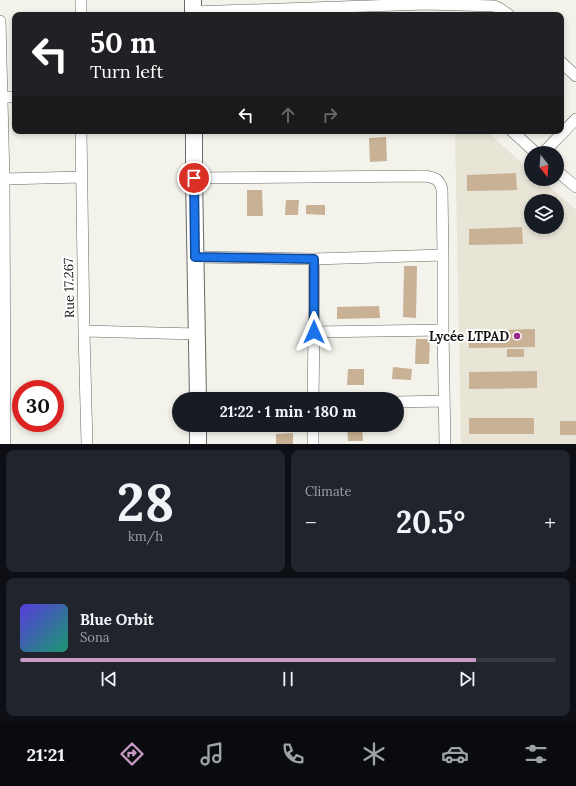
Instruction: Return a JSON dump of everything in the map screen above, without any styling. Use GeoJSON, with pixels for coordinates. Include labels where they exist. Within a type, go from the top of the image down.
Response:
{"type":"FeatureCollection","features":[{"type":"Feature","properties":{"kind":"street"},"geometry":{"type":"LineString","coordinates":[[81,0],[81,12]]}},
{"type":"Feature","properties":{"kind":"street"},"geometry":{"type":"LineString","coordinates":[[192,9],[426,2],[494,6],[505,12]]}},
{"type":"Feature","properties":{"kind":"street"},"geometry":{"type":"LineString","coordinates":[[0,21],[4,179],[2,308],[5,444]]}},
{"type":"Feature","properties":{"kind":"street"},"geometry":{"type":"LineString","coordinates":[[564,65],[576,76]]}},
{"type":"Feature","properties":{"kind":"street"},"geometry":{"type":"LineString","coordinates":[[1,97],[12,97]]}},
{"type":"Feature","properties":{"kind":"street"},"geometry":{"type":"LineString","coordinates":[[564,131],[576,119]]}},
{"type":"Feature","properties":{"kind":"street","name":"Rue 17.267"},"geometry":{"type":"LineString","coordinates":[[81,134],[87,444]]}},
{"type":"Feature","properties":{"kind":"street"},"geometry":{"type":"LineString","coordinates":[[194,134],[198,392]]}},
{"type":"Feature","properties":{"kind":"street"},"geometry":{"type":"LineString","coordinates":[[515,134],[528,146]]}},
{"type":"Feature","properties":{"kind":"street"},"geometry":{"type":"LineString","coordinates":[[550,146],[561,134]]}},
{"type":"Feature","properties":{"kind":"street"},"geometry":{"type":"LineString","coordinates":[[194,178],[425,176],[434,177],[440,182],[442,189],[445,444]]}},
{"type":"Feature","properties":{"kind":"street"},"geometry":{"type":"LineString","coordinates":[[4,179],[82,177]]}},
{"type":"Feature","properties":{"kind":"street"},"geometry":{"type":"LineString","coordinates":[[564,177],[576,187]]}},
{"type":"Feature","properties":{"kind":"street"},"geometry":{"type":"LineString","coordinates":[[195,257],[314,259],[443,255]]}},
{"type":"Feature","properties":{"kind":"street"},"geometry":{"type":"LineString","coordinates":[[313,392],[314,259]]}},
{"type":"Feature","properties":{"kind":"street"},"geometry":{"type":"LineString","coordinates":[[314,332],[443,330]]}},
{"type":"Feature","properties":{"kind":"street"},"geometry":{"type":"LineString","coordinates":[[84,331],[196,334]]}},
{"type":"Feature","properties":{"kind":"street"},"geometry":{"type":"LineString","coordinates":[[404,402],[444,401]]}},
{"type":"Feature","properties":{"kind":"street"},"geometry":{"type":"LineString","coordinates":[[198,432],[198,444]]}},
{"type":"Feature","properties":{"kind":"street"},"geometry":{"type":"LineString","coordinates":[[313,432],[313,444]]}},
{"type":"Feature","properties":{"kind":"shaded area","name":"Lycée LTPAD"},"geometry":{"type":"Polygon","coordinates":[[[455,134],[489,134],[524,165],[524,186],[549,186],[558,194],[524,194],[524,234],[564,234],[564,199],[576,210],[576,444],[461,444],[455,134]]]}},
{"type":"Feature","properties":{"kind":"building"},"geometry":{"type":"Polygon","coordinates":[[[386,137],[387,161],[370,162],[369,138],[386,137]]]}},
{"type":"Feature","properties":{"kind":"building"},"geometry":{"type":"Polygon","coordinates":[[[516,173],[517,190],[467,191],[467,175],[516,173]]]}},
{"type":"Feature","properties":{"kind":"building"},"geometry":{"type":"Polygon","coordinates":[[[247,190],[262,190],[263,216],[247,216],[247,190]]]}},
{"type":"Feature","properties":{"kind":"building"},"geometry":{"type":"Polygon","coordinates":[[[286,200],[299,200],[298,215],[285,215],[286,200]]]}},
{"type":"Feature","properties":{"kind":"building"},"geometry":{"type":"Polygon","coordinates":[[[306,205],[325,205],[325,215],[306,214],[306,205]]]}},
{"type":"Feature","properties":{"kind":"building"},"geometry":{"type":"Polygon","coordinates":[[[522,227],[523,244],[469,245],[469,229],[522,227]]]}},
{"type":"Feature","properties":{"kind":"building"},"geometry":{"type":"Polygon","coordinates":[[[404,266],[417,266],[416,318],[403,317],[404,266]]]}},
{"type":"Feature","properties":{"kind":"building"},"geometry":{"type":"Polygon","coordinates":[[[379,306],[380,318],[337,319],[337,307],[379,306]]]}},
{"type":"Feature","properties":{"kind":"building"},"geometry":{"type":"Polygon","coordinates":[[[535,329],[535,347],[469,348],[468,331],[535,329]]]}},
{"type":"Feature","properties":{"kind":"building"},"geometry":{"type":"Polygon","coordinates":[[[416,339],[430,339],[429,364],[415,364],[416,339]]]}},
{"type":"Feature","properties":{"kind":"building"},"geometry":{"type":"Polygon","coordinates":[[[507,349],[524,349],[524,357],[507,357],[507,349]]]}},
{"type":"Feature","properties":{"kind":"building"},"geometry":{"type":"Polygon","coordinates":[[[393,367],[412,369],[411,380],[392,379],[393,367]]]}},
{"type":"Feature","properties":{"kind":"building"},"geometry":{"type":"Polygon","coordinates":[[[348,369],[364,369],[364,385],[347,385],[348,369]]]}},
{"type":"Feature","properties":{"kind":"building"},"geometry":{"type":"Polygon","coordinates":[[[537,371],[537,388],[469,389],[469,372],[537,371]]]}},
{"type":"Feature","properties":{"kind":"building"},"geometry":{"type":"Polygon","coordinates":[[[469,418],[534,418],[534,434],[469,434],[469,418]]]}},
{"type":"Feature","properties":{"kind":"building"},"geometry":{"type":"Polygon","coordinates":[[[560,421],[576,421],[576,435],[560,435],[560,421]]]}},
{"type":"Feature","properties":{"kind":"building"},"geometry":{"type":"Polygon","coordinates":[[[347,432],[362,432],[363,441],[348,441],[347,432]]]}},
{"type":"Feature","properties":{"kind":"building"},"geometry":{"type":"Polygon","coordinates":[[[293,433],[293,444],[276,444],[276,434],[293,433]]]}},
{"type":"Feature","properties":{"kind":"place","name":"Lycée LTPAD"},"geometry":{"type":"Point","coordinates":[517,336]}},
{"type":"Feature","properties":{"kind":"route"},"geometry":{"type":"LineString","coordinates":[[194,178],[195,257],[314,259],[314,332]]}}]}
